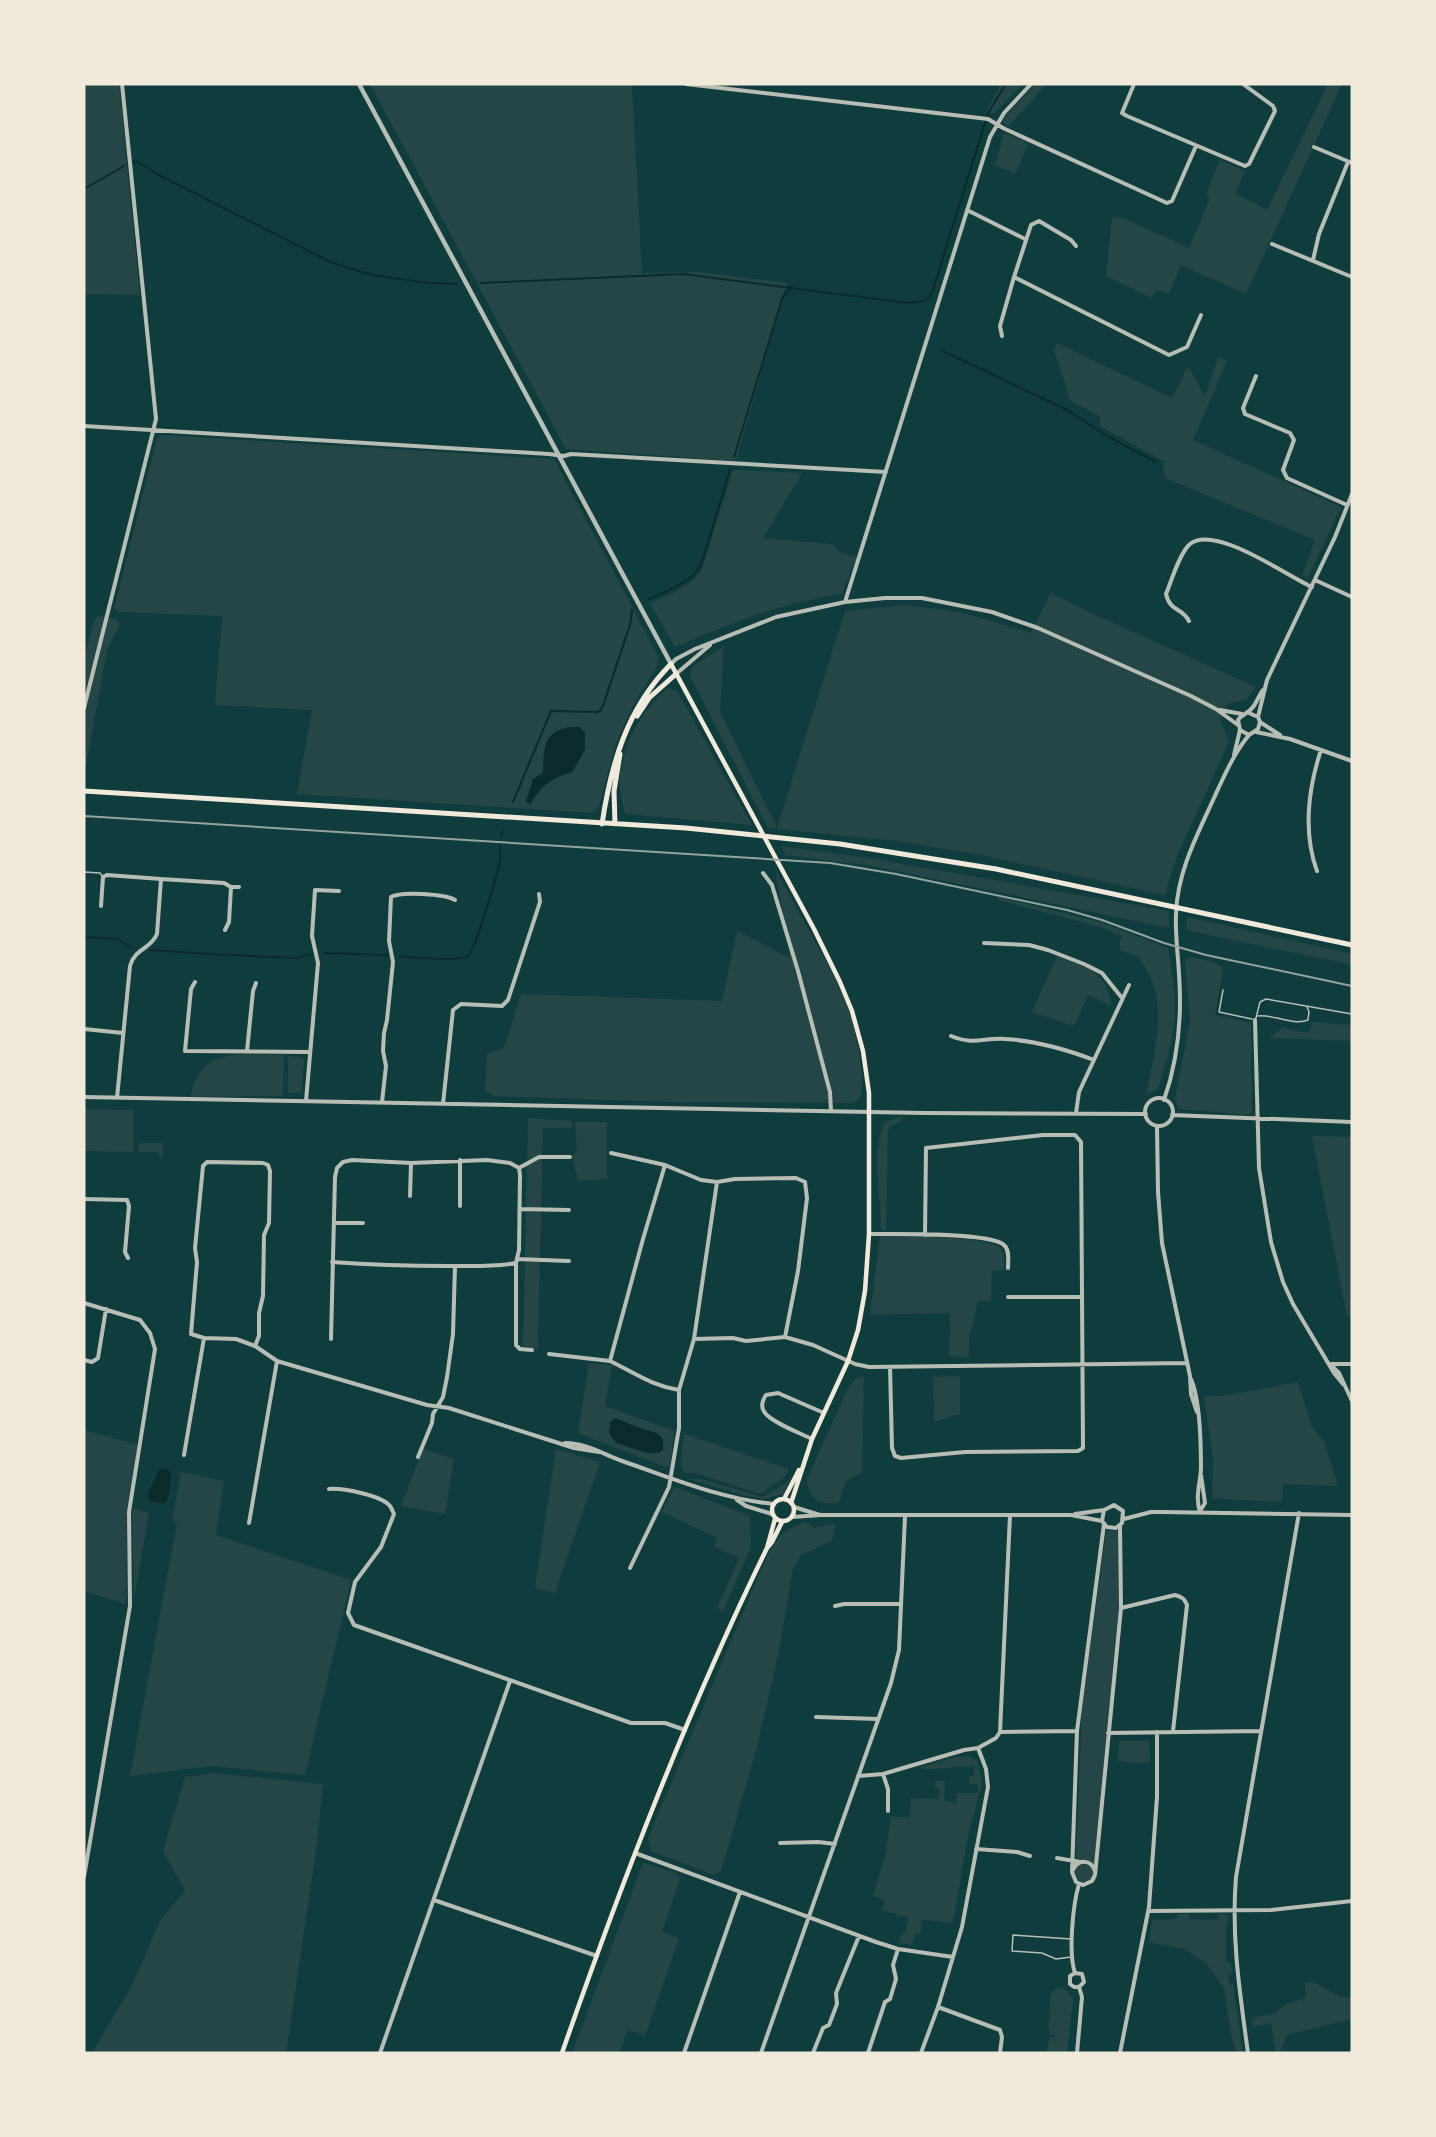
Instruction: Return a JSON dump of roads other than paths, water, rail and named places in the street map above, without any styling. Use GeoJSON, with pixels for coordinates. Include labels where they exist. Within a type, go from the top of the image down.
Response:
{"type":"FeatureCollection","features":[{"type":"Feature","properties":{"kind":"main road"},"geometry":{"type":"LineString","coordinates":[[602,824],[612,769],[620,742],[648,690],[671,664],[824,950],[852,1011],[863,1051],[870,1111],[869,1233],[865,1291],[858,1330],[848,1361],[802,1465],[792,1517],[782,1522],[772,1542],[766,1548]]}},
{"type":"Feature","properties":{"kind":"main road"},"geometry":{"type":"LineString","coordinates":[[615,824],[616,770],[624,743],[644,704],[676,674]]}},
{"type":"Feature","properties":{"kind":"main road"},"geometry":{"type":"LineString","coordinates":[[84,792],[615,824],[749,834],[891,851],[1028,875],[1352,945]]}},
{"type":"Feature","properties":{"kind":"main road"},"geometry":{"type":"LineString","coordinates":[[562,2053],[634,1853],[735,1613],[766,1548],[774,1517],[774,1504],[784,1499],[802,1465]]}},
{"type":"Feature","properties":{"kind":"main road"},"geometry":{"type":"LineString","coordinates":[[784,1499],[793,1505]]}},
{"type":"Feature","properties":{"kind":"main road"},"geometry":{"type":"LineString","coordinates":[[774,1517],[782,1522]]}},
{"type":"Feature","properties":{"kind":"street"},"geometry":{"type":"LineString","coordinates":[[84,708],[156,420],[122,84]]}},
{"type":"Feature","properties":{"kind":"street"},"geometry":{"type":"LineString","coordinates":[[359,84],[671,664],[676,659],[712,642],[776,617],[844,602],[885,598],[922,598],[992,612],[1038,628],[1216,709],[1238,725],[1240,730],[1233,758],[1187,858],[1181,881],[1176,913],[1179,1030],[1164,1100]]}},
{"type":"Feature","properties":{"kind":"street"},"geometry":{"type":"LineString","coordinates":[[686,84],[986,119],[1167,203],[1172,201],[1196,146]]}},
{"type":"Feature","properties":{"kind":"street"},"geometry":{"type":"LineString","coordinates":[[844,602],[990,137],[997,123],[1031,84]]}},
{"type":"Feature","properties":{"kind":"street"},"geometry":{"type":"LineString","coordinates":[[1134,84],[1122,113],[1245,166],[1249,164],[1275,111],[1273,106],[1243,84]]}},
{"type":"Feature","properties":{"kind":"street"},"geometry":{"type":"LineString","coordinates":[[1313,260],[1327,213],[1350,163],[1314,147]]}},
{"type":"Feature","properties":{"kind":"street"},"geometry":{"type":"LineString","coordinates":[[967,210],[1025,239]]}},
{"type":"Feature","properties":{"kind":"street"},"geometry":{"type":"LineString","coordinates":[[1002,336],[999,326],[1031,225],[1039,221],[1071,240],[1076,246]]}},
{"type":"Feature","properties":{"kind":"street"},"geometry":{"type":"LineString","coordinates":[[1272,244],[1352,277]]}},
{"type":"Feature","properties":{"kind":"street"},"geometry":{"type":"LineString","coordinates":[[1014,277],[1169,355],[1187,347],[1201,315]]}},
{"type":"Feature","properties":{"kind":"street"},"geometry":{"type":"LineString","coordinates":[[1256,376],[1243,408],[1245,414],[1290,433],[1294,440],[1283,470],[1287,478],[1347,505]]}},
{"type":"Feature","properties":{"kind":"street"},"geometry":{"type":"LineString","coordinates":[[84,426],[559,456],[571,453],[886,472]]}},
{"type":"Feature","properties":{"kind":"street"},"geometry":{"type":"LineString","coordinates":[[1216,709],[1242,714],[1248,712],[1264,689],[1335,537],[1352,494]]}},
{"type":"Feature","properties":{"kind":"street"},"geometry":{"type":"LineString","coordinates":[[1190,621],[1186,614],[1172,608],[1166,594],[1185,549],[1199,539],[1227,543],[1312,587]]}},
{"type":"Feature","properties":{"kind":"street"},"geometry":{"type":"LineString","coordinates":[[1315,580],[1352,597]]}},
{"type":"Feature","properties":{"kind":"street"},"geometry":{"type":"LineString","coordinates":[[676,674],[712,642]]}},
{"type":"Feature","properties":{"kind":"street"},"geometry":{"type":"LineString","coordinates":[[1264,689],[1258,717],[1260,722],[1283,737]]}},
{"type":"Feature","properties":{"kind":"street"},"geometry":{"type":"LineString","coordinates":[[1248,712],[1258,717]]}},
{"type":"Feature","properties":{"kind":"street"},"geometry":{"type":"LineString","coordinates":[[1238,725],[1242,714]]}},
{"type":"Feature","properties":{"kind":"street"},"geometry":{"type":"LineString","coordinates":[[1256,732],[1260,722]]}},
{"type":"Feature","properties":{"kind":"street"},"geometry":{"type":"LineString","coordinates":[[1240,730],[1250,735]]}},
{"type":"Feature","properties":{"kind":"street"},"geometry":{"type":"LineString","coordinates":[[1233,758],[1250,735],[1256,732],[1283,737],[1352,761]]}},
{"type":"Feature","properties":{"kind":"street"},"geometry":{"type":"LineString","coordinates":[[1317,871],[1311,854],[1310,794],[1321,750]]}},
{"type":"Feature","properties":{"kind":"street"},"geometry":{"type":"LineString","coordinates":[[763,873],[772,885],[798,971],[830,1092],[831,1111]]}},
{"type":"Feature","properties":{"kind":"street"},"geometry":{"type":"LineString","coordinates":[[101,906],[103,877],[107,875],[224,883],[231,887],[239,887]]}},
{"type":"Feature","properties":{"kind":"street"},"geometry":{"type":"LineString","coordinates":[[117,1098],[130,966],[136,952],[154,941],[157,934],[161,879]]}},
{"type":"Feature","properties":{"kind":"street"},"geometry":{"type":"LineString","coordinates":[[225,930],[229,922],[231,887]]}},
{"type":"Feature","properties":{"kind":"street"},"geometry":{"type":"LineString","coordinates":[[306,1101],[318,963],[312,936],[315,890],[339,891]]}},
{"type":"Feature","properties":{"kind":"street"},"geometry":{"type":"LineString","coordinates":[[382,1102],[386,1066],[383,1051],[384,1033],[393,962],[389,941],[391,897],[396,894],[423,894],[449,896],[455,900]]}},
{"type":"Feature","properties":{"kind":"street"},"geometry":{"type":"LineString","coordinates":[[443,1104],[453,1010],[461,1004],[502,1006],[508,1000],[540,902],[539,894]]}},
{"type":"Feature","properties":{"kind":"street"},"geometry":{"type":"LineString","coordinates":[[984,943],[1029,945],[1084,964],[1102,973],[1122,998]]}},
{"type":"Feature","properties":{"kind":"street"},"geometry":{"type":"LineString","coordinates":[[195,982],[190,989],[185,1051],[309,1052]]}},
{"type":"Feature","properties":{"kind":"street"},"geometry":{"type":"LineString","coordinates":[[247,1051],[253,991],[256,984]]}},
{"type":"Feature","properties":{"kind":"street"},"geometry":{"type":"LineString","coordinates":[[1076,1113],[1079,1092],[1129,985]]}},
{"type":"Feature","properties":{"kind":"street"},"geometry":{"type":"LineString","coordinates":[[1256,1018],[1261,1185],[1271,1242],[1277,1265],[1293,1304],[1352,1401]]}},
{"type":"Feature","properties":{"kind":"street"},"geometry":{"type":"LineString","coordinates":[[84,1029],[123,1033]]}},
{"type":"Feature","properties":{"kind":"street"},"geometry":{"type":"LineString","coordinates":[[951,1036],[966,1042],[1003,1038],[1035,1041],[1064,1048],[1094,1060]]}},
{"type":"Feature","properties":{"kind":"street"},"geometry":{"type":"LineString","coordinates":[[84,1097],[831,1111],[1146,1114]]}},
{"type":"Feature","properties":{"kind":"street"},"geometry":{"type":"LineString","coordinates":[[1164,1100],[1171,1106],[1173,1115],[1167,1124],[1157,1126],[1149,1122],[1146,1114],[1150,1102],[1164,1100]]}},
{"type":"Feature","properties":{"kind":"street"},"geometry":{"type":"LineString","coordinates":[[1173,1115],[1352,1122]]}},
{"type":"Feature","properties":{"kind":"street"},"geometry":{"type":"LineString","coordinates":[[1157,1126],[1158,1192],[1162,1243],[1190,1376],[1191,1394],[1197,1412],[1205,1503],[1200,1512]]}},
{"type":"Feature","properties":{"kind":"street"},"geometry":{"type":"LineString","coordinates":[[890,1367],[892,1448],[894,1455],[901,1458],[965,1452],[1078,1451],[1083,1448],[1081,1142],[1079,1137],[1043,1135],[926,1148],[925,1235]]}},
{"type":"Feature","properties":{"kind":"street"},"geometry":{"type":"LineString","coordinates":[[611,1153],[666,1165],[701,1180],[717,1182],[735,1179],[796,1178],[805,1182],[807,1198],[798,1271],[785,1336]]}},
{"type":"Feature","properties":{"kind":"street"},"geometry":{"type":"LineString","coordinates":[[519,1168],[539,1157],[570,1157]]}},
{"type":"Feature","properties":{"kind":"street"},"geometry":{"type":"LineString","coordinates":[[331,1339],[335,1177],[337,1168],[343,1162],[352,1160],[411,1162],[487,1160],[510,1163],[519,1168]]}},
{"type":"Feature","properties":{"kind":"street"},"geometry":{"type":"LineString","coordinates":[[460,1160],[460,1206]]}},
{"type":"Feature","properties":{"kind":"street"},"geometry":{"type":"LineString","coordinates":[[255,1346],[259,1336],[259,1313],[263,1296],[264,1235],[269,1222],[270,1171],[263,1163],[207,1162],[203,1166],[195,1248],[197,1262],[191,1334],[204,1338],[236,1339],[255,1346],[278,1361],[565,1443],[583,1445],[737,1499],[774,1504]]}},
{"type":"Feature","properties":{"kind":"street"},"geometry":{"type":"LineString","coordinates":[[410,1196],[411,1162]]}},
{"type":"Feature","properties":{"kind":"street"},"geometry":{"type":"LineString","coordinates":[[610,1360],[666,1165]]}},
{"type":"Feature","properties":{"kind":"street"},"geometry":{"type":"LineString","coordinates":[[519,1168],[516,1345],[517,1348],[532,1350]]}},
{"type":"Feature","properties":{"kind":"street"},"geometry":{"type":"LineString","coordinates":[[630,1568],[672,1477],[679,1428],[679,1390],[694,1339],[717,1182]]}},
{"type":"Feature","properties":{"kind":"street"},"geometry":{"type":"LineString","coordinates":[[84,1198],[127,1200],[129,1206],[125,1252],[128,1258]]}},
{"type":"Feature","properties":{"kind":"street"},"geometry":{"type":"LineString","coordinates":[[520,1209],[569,1210]]}},
{"type":"Feature","properties":{"kind":"street"},"geometry":{"type":"LineString","coordinates":[[334,1223],[363,1223]]}},
{"type":"Feature","properties":{"kind":"street"},"geometry":{"type":"LineString","coordinates":[[869,1233],[991,1240],[1004,1245],[1008,1251],[1008,1268]]}},
{"type":"Feature","properties":{"kind":"street"},"geometry":{"type":"LineString","coordinates":[[332,1262],[394,1266],[455,1266],[505,1265],[517,1261],[569,1261]]}},
{"type":"Feature","properties":{"kind":"street"},"geometry":{"type":"LineString","coordinates":[[418,1457],[432,1423],[433,1414],[443,1397],[447,1377],[453,1334],[455,1266]]}},
{"type":"Feature","properties":{"kind":"street"},"geometry":{"type":"LineString","coordinates":[[1008,1297],[1082,1297]]}},
{"type":"Feature","properties":{"kind":"street"},"geometry":{"type":"LineString","coordinates":[[84,1303],[140,1320],[150,1333],[155,1349],[129,1512],[130,1606],[84,1877]]}},
{"type":"Feature","properties":{"kind":"street"},"geometry":{"type":"LineString","coordinates":[[84,1360],[92,1362],[98,1358],[106,1310]]}},
{"type":"Feature","properties":{"kind":"street"},"geometry":{"type":"LineString","coordinates":[[694,1339],[733,1338],[746,1341],[785,1336],[869,1367],[1187,1364]]}},
{"type":"Feature","properties":{"kind":"street"},"geometry":{"type":"LineString","coordinates":[[184,1455],[204,1338]]}},
{"type":"Feature","properties":{"kind":"street"},"geometry":{"type":"LineString","coordinates":[[549,1354],[610,1360],[644,1380],[661,1387],[679,1390]]}},
{"type":"Feature","properties":{"kind":"street"},"geometry":{"type":"LineString","coordinates":[[249,1524],[278,1361]]}},
{"type":"Feature","properties":{"kind":"street"},"geometry":{"type":"LineString","coordinates":[[1330,1364],[1352,1364]]}},
{"type":"Feature","properties":{"kind":"street"},"geometry":{"type":"LineString","coordinates":[[812,1439],[771,1418],[765,1413],[762,1401],[766,1395],[778,1393],[824,1413]]}},
{"type":"Feature","properties":{"kind":"street"},"geometry":{"type":"LineString","coordinates":[[329,1489],[340,1488],[383,1501],[391,1506],[394,1514],[381,1547],[355,1582],[348,1613],[354,1625],[631,1723],[665,1723],[685,1730]]}},
{"type":"Feature","properties":{"kind":"street"},"geometry":{"type":"LineString","coordinates":[[737,1499],[746,1506],[774,1517]]}},
{"type":"Feature","properties":{"kind":"street"},"geometry":{"type":"LineString","coordinates":[[793,1505],[821,1515]]}},
{"type":"Feature","properties":{"kind":"street"},"geometry":{"type":"LineString","coordinates":[[792,1517],[1071,1515],[1104,1510],[1110,1505],[1117,1506],[1123,1511],[1124,1519],[1120,1526],[1121,1608],[1095,1875],[1089,1883],[1079,1884]]}},
{"type":"Feature","properties":{"kind":"street"},"geometry":{"type":"LineString","coordinates":[[1079,1884],[1072,1872],[1077,1731],[1104,1510]]}},
{"type":"Feature","properties":{"kind":"street"},"geometry":{"type":"LineString","coordinates":[[1124,1519],[1151,1512],[1352,1515]]}},
{"type":"Feature","properties":{"kind":"street"},"geometry":{"type":"LineString","coordinates":[[1248,2053],[1237,1974],[1234,1910],[1238,1861],[1299,1513]]}},
{"type":"Feature","properties":{"kind":"street"},"geometry":{"type":"LineString","coordinates":[[858,1776],[884,1774],[964,1750],[978,1748],[996,1738],[1000,1732],[1010,1515]]}},
{"type":"Feature","properties":{"kind":"street"},"geometry":{"type":"LineString","coordinates":[[1071,1515],[1103,1522],[1111,1528],[1120,1526]]}},
{"type":"Feature","properties":{"kind":"street"},"geometry":{"type":"LineString","coordinates":[[761,2053],[810,1917],[898,1657],[905,1516]]}},
{"type":"Feature","properties":{"kind":"street"},"geometry":{"type":"LineString","coordinates":[[1121,1608],[1175,1595],[1186,1600],[1173,1731]]}},
{"type":"Feature","properties":{"kind":"street"},"geometry":{"type":"LineString","coordinates":[[835,1606],[901,1604]]}},
{"type":"Feature","properties":{"kind":"street"},"geometry":{"type":"LineString","coordinates":[[380,2053],[510,1681]]}},
{"type":"Feature","properties":{"kind":"street"},"geometry":{"type":"LineString","coordinates":[[816,1717],[878,1719]]}},
{"type":"Feature","properties":{"kind":"street"},"geometry":{"type":"LineString","coordinates":[[1000,1732],[1077,1731]]}},
{"type":"Feature","properties":{"kind":"street"},"geometry":{"type":"LineString","coordinates":[[1108,1733],[1260,1731]]}},
{"type":"Feature","properties":{"kind":"street"},"geometry":{"type":"LineString","coordinates":[[1120,2053],[1149,1911],[1157,1797],[1157,1732]]}},
{"type":"Feature","properties":{"kind":"street"},"geometry":{"type":"LineString","coordinates":[[921,2053],[938,2007],[962,1927],[988,1787],[986,1769],[978,1748]]}},
{"type":"Feature","properties":{"kind":"street"},"geometry":{"type":"LineString","coordinates":[[884,1774],[888,1789],[888,1810]]}},
{"type":"Feature","properties":{"kind":"street"},"geometry":{"type":"LineString","coordinates":[[780,1843],[835,1844]]}},
{"type":"Feature","properties":{"kind":"street"},"geometry":{"type":"LineString","coordinates":[[976,1849],[1017,1852],[1030,1856]]}},
{"type":"Feature","properties":{"kind":"street"},"geometry":{"type":"LineString","coordinates":[[634,1853],[898,1949],[953,1957]]}},
{"type":"Feature","properties":{"kind":"street"},"geometry":{"type":"LineString","coordinates":[[1057,1858],[1091,1864],[1095,1875]]}},
{"type":"Feature","properties":{"kind":"street"},"geometry":{"type":"LineString","coordinates":[[1072,1872],[1081,1862]]}},
{"type":"Feature","properties":{"kind":"street"},"geometry":{"type":"LineString","coordinates":[[1075,1973],[1071,1957],[1079,1884]]}},
{"type":"Feature","properties":{"kind":"street"},"geometry":{"type":"LineString","coordinates":[[684,2053],[740,1893]]}},
{"type":"Feature","properties":{"kind":"street"},"geometry":{"type":"LineString","coordinates":[[434,1900],[597,1956]]}},
{"type":"Feature","properties":{"kind":"street"},"geometry":{"type":"LineString","coordinates":[[1149,1911],[1302,1908],[1352,1901]]}},
{"type":"Feature","properties":{"kind":"street"},"geometry":{"type":"LineString","coordinates":[[813,2053],[823,2028],[829,2025],[837,2004],[837,1993],[859,1936]]}},
{"type":"Feature","properties":{"kind":"street"},"geometry":{"type":"LineString","coordinates":[[868,2053],[885,2002],[890,1999],[896,1979],[893,1965],[898,1949]]}},
{"type":"Feature","properties":{"kind":"street"},"geometry":{"type":"LineString","coordinates":[[1079,1972],[1084,1978],[1084,1983],[1079,1988],[1070,1984],[1070,1976],[1079,1972]]}},
{"type":"Feature","properties":{"kind":"street"},"geometry":{"type":"LineString","coordinates":[[1077,2053],[1082,1997],[1079,1988]]}},
{"type":"Feature","properties":{"kind":"street"},"geometry":{"type":"LineString","coordinates":[[938,2007],[1000,2030],[1002,2037],[1000,2053]]}},
{"type":"Feature","properties":{"kind":"lane"},"geometry":{"type":"LineString","coordinates":[[84,872],[100,873],[103,877]]}},
{"type":"Feature","properties":{"kind":"lane"},"geometry":{"type":"LineString","coordinates":[[1224,990],[1220,1012],[1256,1018],[1264,1015],[1302,1022],[1308,1020],[1307,1007]]}},
{"type":"Feature","properties":{"kind":"lane"},"geometry":{"type":"LineString","coordinates":[[1256,1018],[1260,1002],[1266,999],[1352,1014]]}},
{"type":"Feature","properties":{"kind":"lane"},"geometry":{"type":"LineString","coordinates":[[1071,1957],[1056,1959],[1042,1953],[1012,1951],[1013,1935],[1072,1939]]}},
{"type":"Feature","properties":{"kind":"waterway"},"geometry":{"type":"LineString","coordinates":[[480,283],[683,274],[909,303],[922,301],[932,293],[988,113],[1006,84]]}},
{"type":"Feature","properties":{"kind":"waterway"},"geometry":{"type":"LineString","coordinates":[[133,162],[138,162],[159,175],[330,262],[372,275],[428,283],[457,284]]}},
{"type":"Feature","properties":{"kind":"waterway"},"geometry":{"type":"LineString","coordinates":[[84,189],[124,166]]}},
{"type":"Feature","properties":{"kind":"waterway"},"geometry":{"type":"LineString","coordinates":[[734,457],[783,296],[791,287]]}},
{"type":"Feature","properties":{"kind":"waterway"},"geometry":{"type":"LineString","coordinates":[[941,350],[1071,412],[1102,433],[1156,462]]}},
{"type":"Feature","properties":{"kind":"waterway"},"geometry":{"type":"LineString","coordinates":[[649,599],[685,582],[701,565],[730,470]]}},
{"type":"Feature","properties":{"kind":"waterway"},"geometry":{"type":"LineString","coordinates":[[513,802],[551,711],[600,711],[630,625],[632,610]]}},
{"type":"Feature","properties":{"kind":"waterway"},"geometry":{"type":"LineString","coordinates":[[501,837],[503,831]]}},
{"type":"Feature","properties":{"kind":"waterway"},"geometry":{"type":"LineString","coordinates":[[399,956],[446,959],[468,956],[476,941],[491,894],[500,860],[500,846]]}},
{"type":"Feature","properties":{"kind":"waterway"},"geometry":{"type":"LineString","coordinates":[[84,937],[117,939],[132,948]]}},
{"type":"Feature","properties":{"kind":"waterway"},"geometry":{"type":"LineString","coordinates":[[150,950],[225,955]]}},
{"type":"Feature","properties":{"kind":"waterway"},"geometry":{"type":"LineString","coordinates":[[324,953],[388,955]]}},
{"type":"Feature","properties":{"kind":"waterway"},"geometry":{"type":"LineString","coordinates":[[228,955],[296,958],[313,954]]}},
{"type":"Feature","properties":{"kind":"railway"},"geometry":{"type":"LineString","coordinates":[[84,816],[830,863],[896,874],[1067,910],[1206,955],[1352,986]]}}]}
